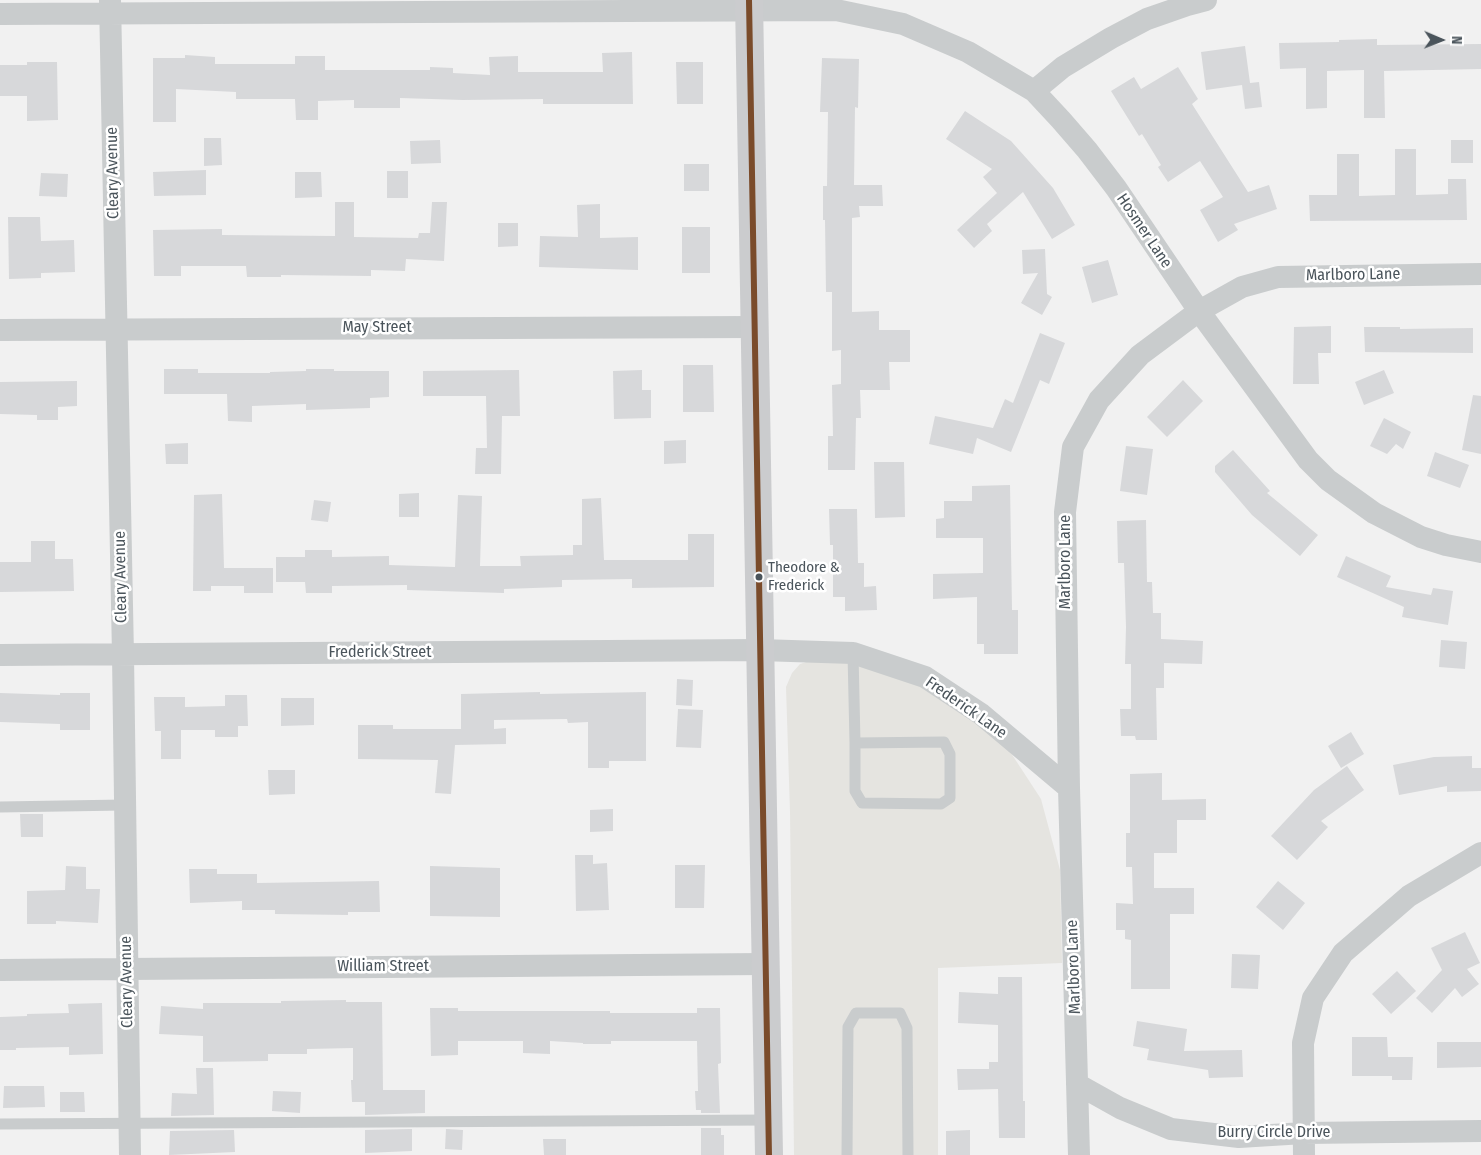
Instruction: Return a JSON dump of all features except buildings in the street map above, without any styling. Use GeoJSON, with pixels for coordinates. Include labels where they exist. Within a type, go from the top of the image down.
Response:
{"type":"FeatureCollection","features":[{"type":"Feature","properties":{"kind":"main road"},"geometry":{"type":"LineString","coordinates":[[749,5],[769,1155]]}},
{"type":"Feature","properties":{"kind":"street"},"geometry":{"type":"LineString","coordinates":[[1034,91],[1063,67],[1111,38],[1147,19],[1206,0]]}},
{"type":"Feature","properties":{"kind":"street","name":"Hosmer Lane"},"geometry":{"type":"LineString","coordinates":[[0,14],[110,7],[749,5],[836,10],[902,24],[968,52],[1034,91],[1104,172],[1199,312],[1308,460],[1328,480],[1374,513],[1421,537],[1446,545],[1481,552]]}},
{"type":"Feature","properties":{"kind":"street","name":"Cleary Avenue"},"geometry":{"type":"LineString","coordinates":[[110,7],[130,1155]]}},
{"type":"Feature","properties":{"kind":"street","name":"Marlboro Lane"},"geometry":{"type":"LineString","coordinates":[[1079,1155],[1069,788],[1065,512],[1073,447],[1098,400],[1140,356],[1199,312],[1242,287],[1278,276],[1481,274]]}},
{"type":"Feature","properties":{"kind":"street","name":"May Street"},"geometry":{"type":"LineString","coordinates":[[0,330],[754,327]]}},
{"type":"Feature","properties":{"kind":"street","name":"Frederick Lane"},"geometry":{"type":"LineString","coordinates":[[760,650],[853,653],[925,677],[980,714],[1069,788]]}},
{"type":"Feature","properties":{"kind":"street","name":"Frederick Street"},"geometry":{"type":"LineString","coordinates":[[0,655],[760,650]]}},
{"type":"Feature","properties":{"kind":"street"},"geometry":{"type":"LineString","coordinates":[[1304,1144],[1303,1043],[1313,998],[1343,953],[1409,896],[1481,853]]}},
{"type":"Feature","properties":{"kind":"street","name":"William Street"},"geometry":{"type":"LineString","coordinates":[[0,970],[765,964]]}},
{"type":"Feature","properties":{"kind":"street","name":"Burry Circle Drive"},"geometry":{"type":"LineString","coordinates":[[1078,1084],[1120,1108],[1171,1129],[1239,1137],[1304,1144],[1481,1131]]}},
{"type":"Feature","properties":{"kind":"lane"},"geometry":{"type":"LineString","coordinates":[[853,653],[856,792],[862,803],[941,804],[950,798],[950,754],[944,742],[855,743]]}},
{"type":"Feature","properties":{"kind":"lane"},"geometry":{"type":"LineString","coordinates":[[0,807],[124,805]]}},
{"type":"Feature","properties":{"kind":"lane"},"geometry":{"type":"LineString","coordinates":[[848,1155],[848,1027],[856,1013],[900,1013],[907,1028],[908,1155]]}},
{"type":"Feature","properties":{"kind":"lane"},"geometry":{"type":"LineString","coordinates":[[0,1124],[768,1120]]}},
{"type":"Feature","properties":{"kind":"shaded area"},"geometry":{"type":"Polygon","coordinates":[[[838,657],[909,677],[978,722],[1011,753],[1041,799],[1060,870],[1062,963],[938,968],[938,1155],[794,1155],[790,812],[786,687],[792,673],[800,664],[819,658],[838,657]]]}},
{"type":"Feature","properties":{"kind":"transit line"},"geometry":{"type":"LineString","coordinates":[[749,0],[769,1155]]}},
{"type":"Feature","properties":{"kind":"place","name":"Theodore & Frederick"},"geometry":{"type":"Point","coordinates":[759,577]}}]}
